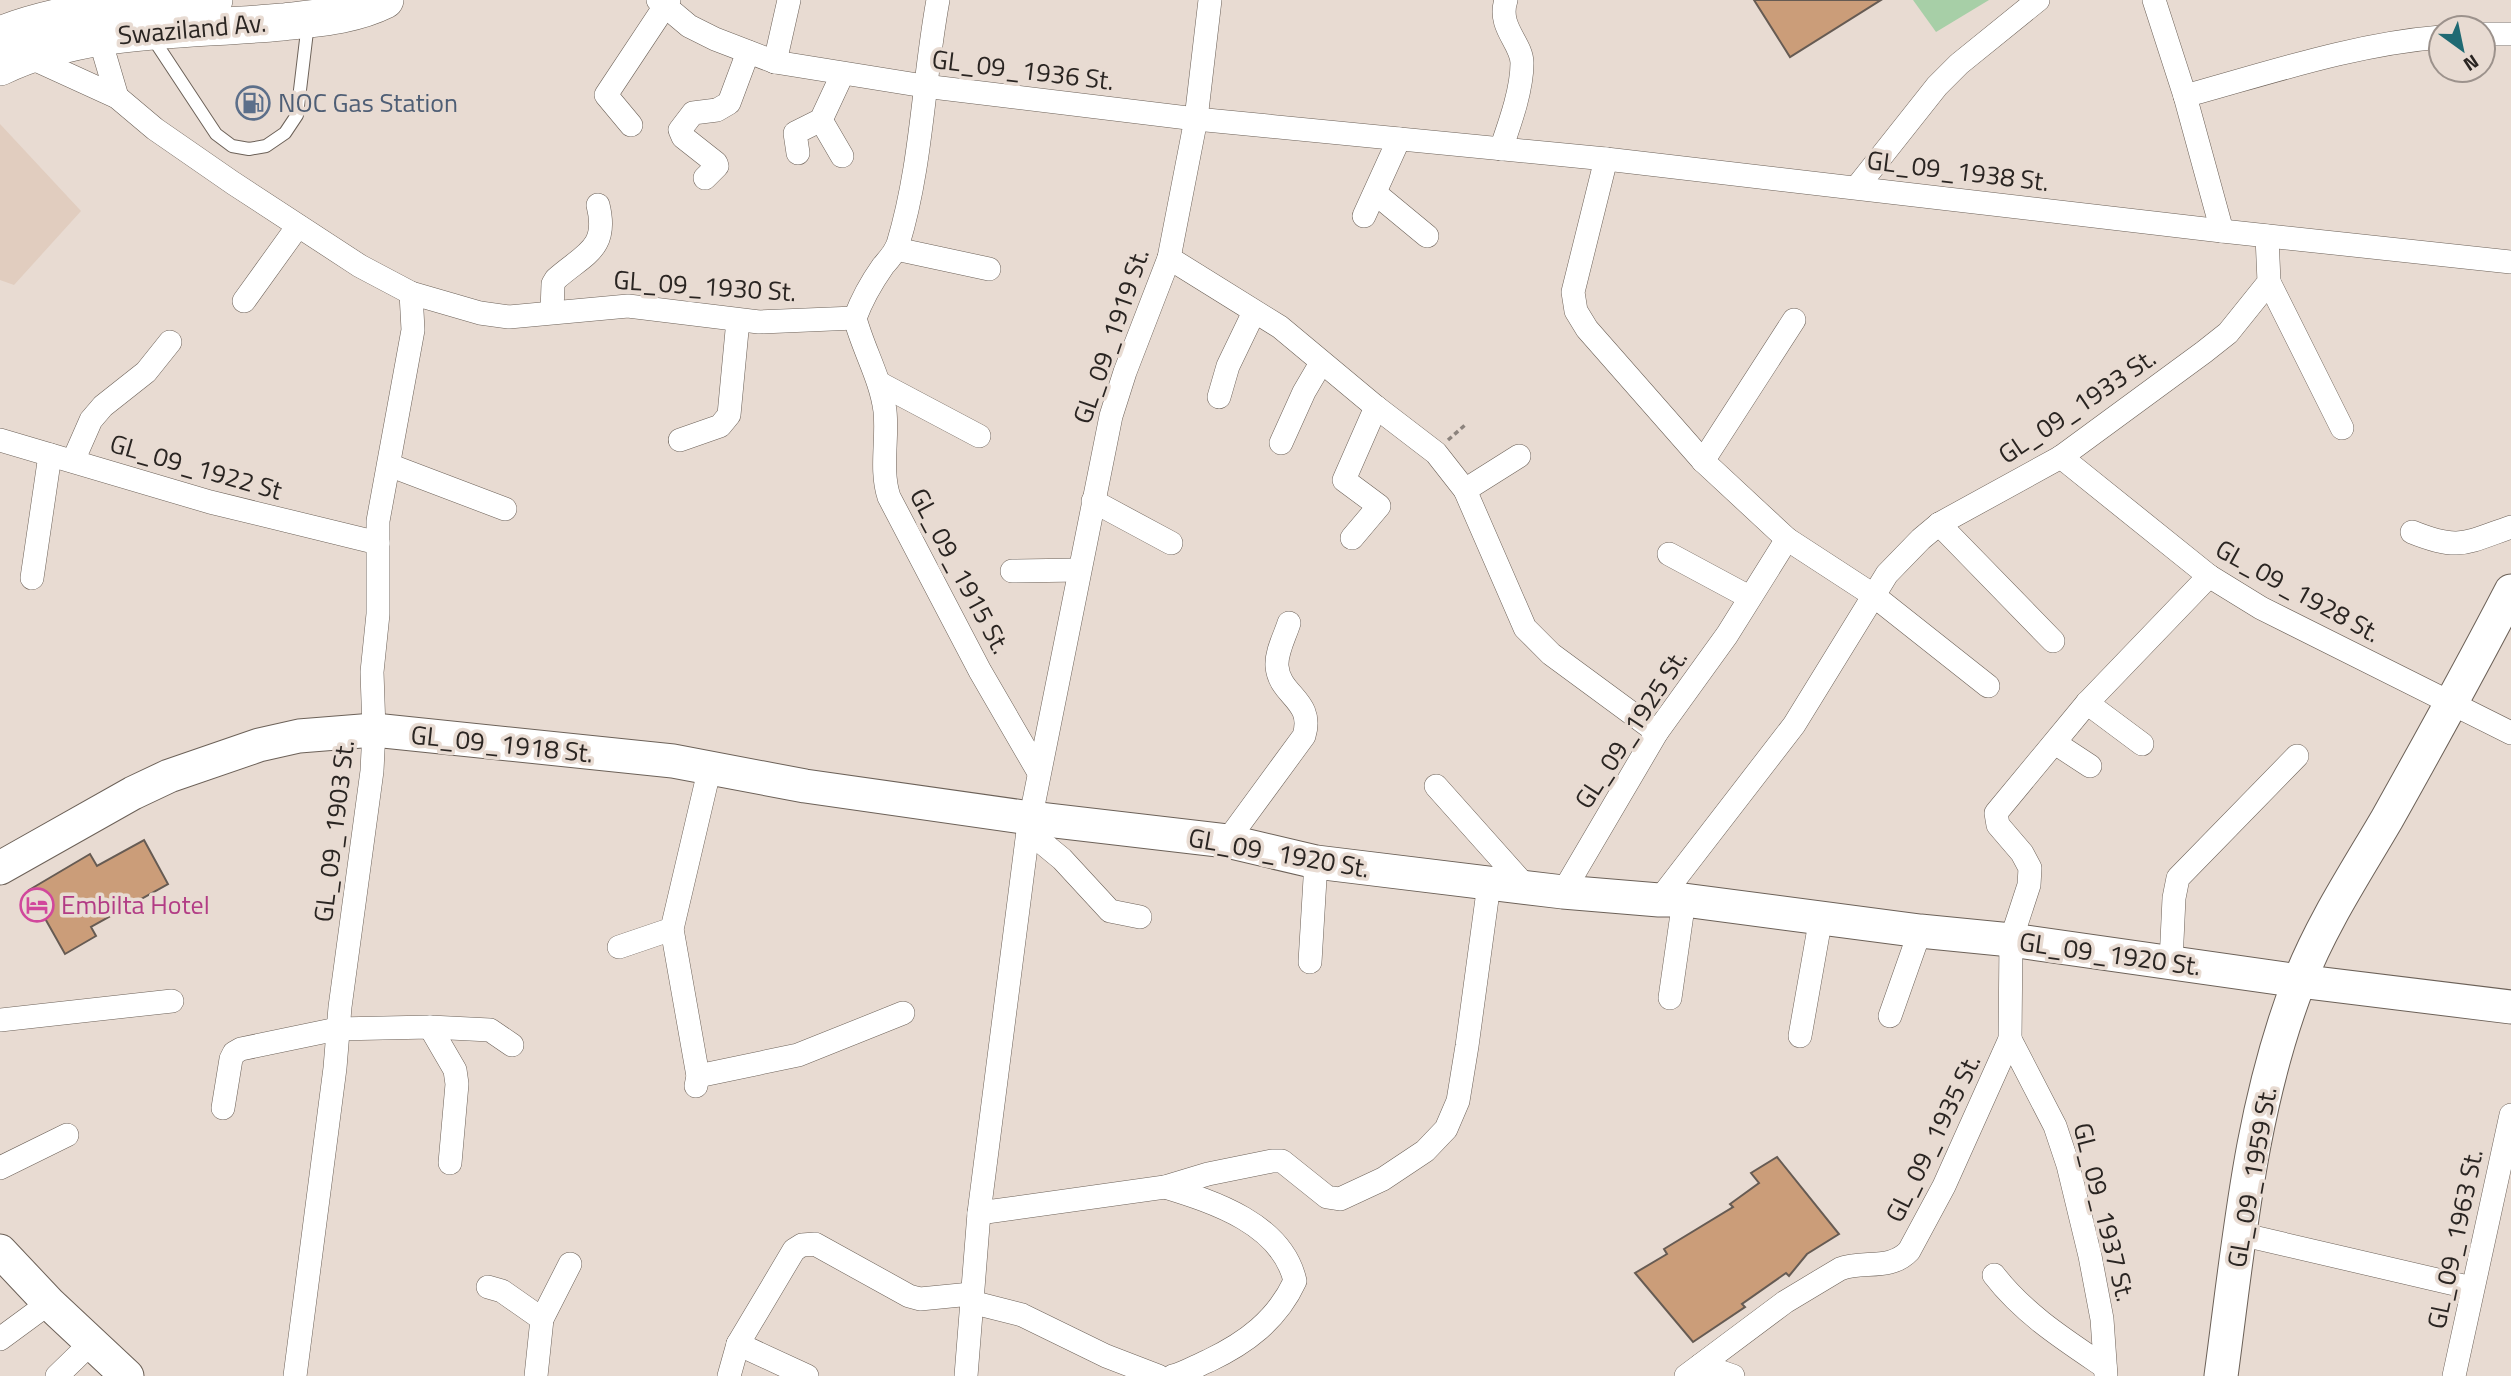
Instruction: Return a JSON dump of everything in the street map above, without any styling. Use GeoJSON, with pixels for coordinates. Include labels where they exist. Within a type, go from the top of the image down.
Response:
{"type":"FeatureCollection","features":[{"type":"Feature","properties":{"kind":"main road","name":"Swaziland Av."},"geometry":{"type":"LineString","coordinates":[[7,42],[38,22],[106,8],[214,0]]}},
{"type":"Feature","properties":{"kind":"main road","name":"Swaziland Av."},"geometry":{"type":"LineString","coordinates":[[7,42],[340,16],[385,0]]}},
{"type":"Feature","properties":{"kind":"main road","name":"GL_09_1959 St."},"geometry":{"type":"LineString","coordinates":[[2221,1376],[2240,1234],[2264,1089],[2299,981],[2335,909],[2451,705],[2511,591]]}},
{"type":"Feature","properties":{"kind":"main road","name":"GL_09_1918 St."},"geometry":{"type":"LineString","coordinates":[[0,868],[122,799],[169,776],[259,746],[299,736],[374,730],[710,767],[1029,824]]}},
{"type":"Feature","properties":{"kind":"main road","name":"GL_09_1920 St."},"geometry":{"type":"LineString","coordinates":[[1029,824],[1227,841],[1316,862],[1489,884],[1671,900],[2011,940],[2299,981],[2511,1007]]}},
{"type":"Feature","properties":{"kind":"main road"},"geometry":{"type":"LineString","coordinates":[[0,1251],[50,1304],[127,1376]]}},
{"type":"Feature","properties":{"kind":"street"},"geometry":{"type":"LineString","coordinates":[[775,62],[789,0]]}},
{"type":"Feature","properties":{"kind":"street"},"geometry":{"type":"LineString","coordinates":[[855,318],[869,287],[896,249],[907,212],[916,168],[924,86],[938,0]]}},
{"type":"Feature","properties":{"kind":"street","name":"GL_09_1919 St."},"geometry":{"type":"LineString","coordinates":[[966,1376],[979,1213],[1038,771],[1116,399],[1169,258],[1196,119],[1210,0]]}},
{"type":"Feature","properties":{"kind":"street"},"geometry":{"type":"LineString","coordinates":[[1501,149],[1514,111],[1522,60],[1504,17],[1506,0]]}},
{"type":"Feature","properties":{"kind":"street"},"geometry":{"type":"LineString","coordinates":[[1857,187],[1937,86],[1959,64],[2038,0]]}},
{"type":"Feature","properties":{"kind":"street"},"geometry":{"type":"LineString","coordinates":[[2154,0],[2185,96],[2222,231]]}},
{"type":"Feature","properties":{"kind":"street"},"geometry":{"type":"LineString","coordinates":[[631,125],[606,95],[664,2]]}},
{"type":"Feature","properties":{"kind":"street","name":"GL_09_1936 St."},"geometry":{"type":"LineString","coordinates":[[664,2],[689,26],[775,62],[842,75],[1196,119]]}},
{"type":"Feature","properties":{"kind":"street"},"geometry":{"type":"LineString","coordinates":[[99,36],[117,97]]}},
{"type":"Feature","properties":{"kind":"street"},"geometry":{"type":"LineString","coordinates":[[2185,96],[2333,57],[2407,40],[2427,38]]}},
{"type":"Feature","properties":{"kind":"street","name":"GL_09_1930 St."},"geometry":{"type":"LineString","coordinates":[[7,42],[117,97],[155,130],[298,226],[411,293],[480,313],[509,317],[628,306],[769,322],[855,318]]}},
{"type":"Feature","properties":{"kind":"street"},"geometry":{"type":"LineString","coordinates":[[705,178],[717,166],[716,163],[683,137],[680,130],[693,113],[717,110],[729,103],[748,52]]}},
{"type":"Feature","properties":{"kind":"street"},"geometry":{"type":"LineString","coordinates":[[798,153],[795,133],[821,120],[842,75]]}},
{"type":"Feature","properties":{"kind":"street","name":"GL_09_1938 St."},"geometry":{"type":"LineString","coordinates":[[1196,119],[1606,159],[2511,262]]}},
{"type":"Feature","properties":{"kind":"street"},"geometry":{"type":"LineString","coordinates":[[821,120],[842,156]]}},
{"type":"Feature","properties":{"kind":"street"},"geometry":{"type":"LineString","coordinates":[[1364,216],[1399,139]]}},
{"type":"Feature","properties":{"kind":"street"},"geometry":{"type":"LineString","coordinates":[[1606,159],[1573,292],[1576,311],[1587,329],[1703,461],[1787,540],[1873,595],[1988,686]]}},
{"type":"Feature","properties":{"kind":"street"},"geometry":{"type":"LineString","coordinates":[[1375,193],[1427,236]]}},
{"type":"Feature","properties":{"kind":"street","name":"GL_09_1930 St."},"geometry":{"type":"LineString","coordinates":[[552,312],[553,284],[556,279],[588,254],[597,243],[602,219],[598,205]]}},
{"type":"Feature","properties":{"kind":"street"},"geometry":{"type":"LineString","coordinates":[[244,301],[298,226]]}},
{"type":"Feature","properties":{"kind":"street"},"geometry":{"type":"LineString","coordinates":[[2267,236],[2269,282],[2342,428]]}},
{"type":"Feature","properties":{"kind":"street"},"geometry":{"type":"LineString","coordinates":[[896,249],[989,269]]}},
{"type":"Feature","properties":{"kind":"street"},"geometry":{"type":"LineString","coordinates":[[1169,258],[1280,327],[1321,363],[1436,453],[1465,490],[1525,628],[1551,654],[1657,732]]}},
{"type":"Feature","properties":{"kind":"street","name":"GL_09_1933 St."},"geometry":{"type":"LineString","coordinates":[[1671,900],[1794,725],[1887,574],[1939,524],[2061,457],[2228,333],[2269,282]]}},
{"type":"Feature","properties":{"kind":"street","name":"GL_09_1903 St."},"geometry":{"type":"LineString","coordinates":[[295,1376],[335,1068],[337,1029],[372,771],[372,672],[378,614],[377,543],[380,499],[389,465],[413,330],[411,293]]}},
{"type":"Feature","properties":{"kind":"street"},"geometry":{"type":"LineString","coordinates":[[1219,397],[1228,366],[1254,312]]}},
{"type":"Feature","properties":{"kind":"street","name":"GL_09_1915 St."},"geometry":{"type":"LineString","coordinates":[[855,318],[866,355],[879,383],[885,410],[885,478],[889,497],[980,670],[1038,771]]}},
{"type":"Feature","properties":{"kind":"street"},"geometry":{"type":"LineString","coordinates":[[680,440],[720,426],[729,415],[738,320]]}},
{"type":"Feature","properties":{"kind":"street"},"geometry":{"type":"LineString","coordinates":[[1703,461],[1794,320]]}},
{"type":"Feature","properties":{"kind":"street"},"geometry":{"type":"LineString","coordinates":[[73,461],[91,420],[103,406],[146,372],[170,342]]}},
{"type":"Feature","properties":{"kind":"street"},"geometry":{"type":"LineString","coordinates":[[1281,443],[1304,392],[1321,363]]}},
{"type":"Feature","properties":{"kind":"street"},"geometry":{"type":"LineString","coordinates":[[879,383],[979,436]]}},
{"type":"Feature","properties":{"kind":"street"},"geometry":{"type":"LineString","coordinates":[[1352,538],[1380,506],[1344,480],[1376,407]]}},
{"type":"Feature","properties":{"kind":"street","name":"GL_09_1922 St"},"geometry":{"type":"LineString","coordinates":[[0,440],[233,508],[377,543]]}},
{"type":"Feature","properties":{"kind":"street"},"geometry":{"type":"LineString","coordinates":[[32,578],[50,455]]}},
{"type":"Feature","properties":{"kind":"street"},"geometry":{"type":"LineString","coordinates":[[1465,490],[1519,456]]}},
{"type":"Feature","properties":{"kind":"street","name":"GL_09_1928 St."},"geometry":{"type":"LineString","coordinates":[[2061,457],[2209,576],[2261,608],[2511,733]]}},
{"type":"Feature","properties":{"kind":"street"},"geometry":{"type":"LineString","coordinates":[[389,465],[505,509]]}},
{"type":"Feature","properties":{"kind":"street"},"geometry":{"type":"LineString","coordinates":[[1093,501],[1171,543]]}},
{"type":"Feature","properties":{"kind":"street"},"geometry":{"type":"LineString","coordinates":[[1939,524],[2053,641]]}},
{"type":"Feature","properties":{"kind":"street"},"geometry":{"type":"LineString","coordinates":[[2412,532],[2434,541],[2460,544],[2511,527]]}},
{"type":"Feature","properties":{"kind":"street","name":"GL_09_1925 St."},"geometry":{"type":"LineString","coordinates":[[1563,892],[1657,732],[1727,635],[1787,540]]}},
{"type":"Feature","properties":{"kind":"street"},"geometry":{"type":"LineString","coordinates":[[1669,554],[1749,597]]}},
{"type":"Feature","properties":{"kind":"street"},"geometry":{"type":"LineString","coordinates":[[1012,572],[1079,570]]}},
{"type":"Feature","properties":{"kind":"street"},"geometry":{"type":"LineString","coordinates":[[2010,1039],[2011,940],[2029,885],[2030,869],[2022,853],[1998,825],[1996,813],[2087,703],[2209,576]]}},
{"type":"Feature","properties":{"kind":"street"},"geometry":{"type":"LineString","coordinates":[[1227,841],[1304,736],[1307,726],[1306,714],[1282,681],[1277,668],[1278,656],[1289,623]]}},
{"type":"Feature","properties":{"kind":"street"},"geometry":{"type":"LineString","coordinates":[[2087,703],[2142,744]]}},
{"type":"Feature","properties":{"kind":"street"},"geometry":{"type":"LineString","coordinates":[[2055,743],[2090,766]]}},
{"type":"Feature","properties":{"kind":"street"},"geometry":{"type":"LineString","coordinates":[[2172,962],[2174,898],[2178,878],[2297,756]]}},
{"type":"Feature","properties":{"kind":"street"},"geometry":{"type":"LineString","coordinates":[[710,767],[672,929],[697,1081],[798,1055],[903,1013]]}},
{"type":"Feature","properties":{"kind":"street"},"geometry":{"type":"LineString","coordinates":[[1436,786],[1527,888]]}},
{"type":"Feature","properties":{"kind":"street"},"geometry":{"type":"LineString","coordinates":[[1029,824],[1110,911],[1140,917]]}},
{"type":"Feature","properties":{"kind":"street"},"geometry":{"type":"LineString","coordinates":[[1310,962],[1316,862]]}},
{"type":"Feature","properties":{"kind":"street"},"geometry":{"type":"LineString","coordinates":[[979,1213],[1165,1187],[1208,1174],[1282,1161],[1327,1197],[1340,1199],[1383,1179],[1425,1151],[1446,1129],[1458,1101],[1489,884]]}},
{"type":"Feature","properties":{"kind":"street"},"geometry":{"type":"LineString","coordinates":[[1670,998],[1671,900]]}},
{"type":"Feature","properties":{"kind":"street"},"geometry":{"type":"LineString","coordinates":[[1801,1036],[1821,918]]}},
{"type":"Feature","properties":{"kind":"street"},"geometry":{"type":"LineString","coordinates":[[619,947],[672,929]]}},
{"type":"Feature","properties":{"kind":"street"},"geometry":{"type":"LineString","coordinates":[[1890,1016],[1920,931]]}},
{"type":"Feature","properties":{"kind":"street"},"geometry":{"type":"LineString","coordinates":[[0,1020],[172,1001]]}},
{"type":"Feature","properties":{"kind":"street"},"geometry":{"type":"LineString","coordinates":[[430,1027],[455,1070],[457,1084],[450,1163]]}},
{"type":"Feature","properties":{"kind":"street"},"geometry":{"type":"LineString","coordinates":[[223,1108],[231,1059],[235,1052],[242,1049],[337,1029],[430,1027],[490,1030],[512,1045]]}},
{"type":"Feature","properties":{"kind":"street","name":"GL_09_1935 St."},"geometry":{"type":"LineString","coordinates":[[1693,1371],[1785,1302],[1840,1269],[1849,1265],[1892,1263],[1909,1251],[1944,1186],[2010,1039]]}},
{"type":"Feature","properties":{"kind":"street","name":"GL_09_1937 St."},"geometry":{"type":"LineString","coordinates":[[2010,1039],[2055,1126],[2068,1165],[2102,1319],[2106,1372]]}},
{"type":"Feature","properties":{"kind":"street","name":"GL_09_1963 St."},"geometry":{"type":"LineString","coordinates":[[2454,1376],[2511,1115]]}},
{"type":"Feature","properties":{"kind":"street"},"geometry":{"type":"LineString","coordinates":[[0,1168],[67,1135]]}},
{"type":"Feature","properties":{"kind":"street"},"geometry":{"type":"LineString","coordinates":[[1165,1187],[1207,1200],[1252,1224],[1277,1248],[1292,1268],[1295,1281],[1274,1316],[1252,1336],[1230,1350],[1173,1376]]}},
{"type":"Feature","properties":{"kind":"street"},"geometry":{"type":"LineString","coordinates":[[2240,1234],[2472,1288]]}},
{"type":"Feature","properties":{"kind":"street"},"geometry":{"type":"LineString","coordinates":[[729,1376],[737,1344],[794,1250],[810,1243],[909,1296],[920,1299],[971,1298],[1022,1315],[1106,1356],[1158,1376]]}},
{"type":"Feature","properties":{"kind":"street"},"geometry":{"type":"LineString","coordinates":[[536,1376],[542,1319],[570,1264]]}},
{"type":"Feature","properties":{"kind":"street","name":"GL_09_1937 St."},"geometry":{"type":"LineString","coordinates":[[1994,1275],[2029,1313],[2106,1372]]}},
{"type":"Feature","properties":{"kind":"street"},"geometry":{"type":"LineString","coordinates":[[488,1287],[502,1291],[542,1319]]}},
{"type":"Feature","properties":{"kind":"street"},"geometry":{"type":"LineString","coordinates":[[0,1339],[50,1304]]}},
{"type":"Feature","properties":{"kind":"street"},"geometry":{"type":"LineString","coordinates":[[57,1376],[91,1343]]}},
{"type":"Feature","properties":{"kind":"street"},"geometry":{"type":"LineString","coordinates":[[737,1344],[807,1376]]}},
{"type":"Feature","properties":{"kind":"street"},"geometry":{"type":"LineString","coordinates":[[1693,1371],[1733,1376]]}},
{"type":"Feature","properties":{"kind":"lane"},"geometry":{"type":"LineString","coordinates":[[149,32],[216,134],[232,146],[249,149],[266,146],[285,133],[297,114],[309,19]]}},
{"type":"Feature","properties":{"kind":"shaded area"},"geometry":{"type":"Polygon","coordinates":[[[0,124],[81,211],[14,285],[0,280],[0,124]]]}},
{"type":"Feature","properties":{"kind":"green space"},"geometry":{"type":"Polygon","coordinates":[[[1913,0],[1989,0],[1936,32],[1913,0]]]}},
{"type":"Feature","properties":{"kind":"building"},"geometry":{"type":"Polygon","coordinates":[[[1754,0],[1881,0],[1790,57],[1754,0]]]}},
{"type":"Feature","properties":{"kind":"building"},"geometry":{"type":"Polygon","coordinates":[[[144,840],[168,884],[91,927],[96,936],[65,954],[29,890],[90,854],[97,866],[144,840]]]}},
{"type":"Feature","properties":{"kind":"building"},"geometry":{"type":"Polygon","coordinates":[[[1777,1157],[1839,1234],[1807,1254],[1789,1276],[1786,1273],[1742,1304],[1745,1307],[1693,1342],[1635,1273],[1667,1254],[1664,1249],[1733,1207],[1730,1204],[1759,1183],[1751,1173],[1777,1157]]]}},
{"type":"Feature","properties":{"kind":"place","name":"NOC Gas Station"},"geometry":{"type":"Point","coordinates":[253,103]}},
{"type":"Feature","properties":{"kind":"place","name":"Embilta Hotel"},"geometry":{"type":"Point","coordinates":[37,905]}}]}
